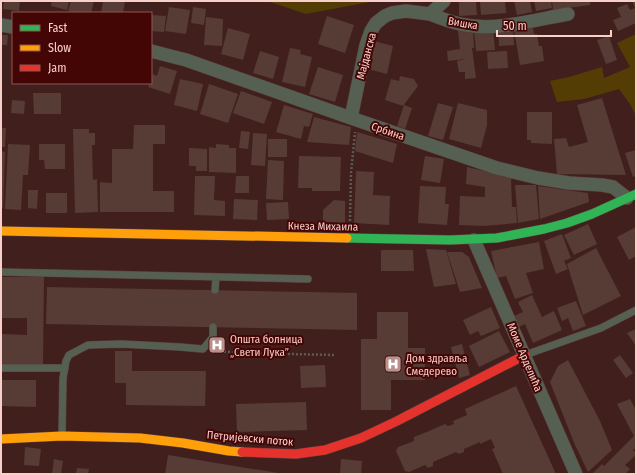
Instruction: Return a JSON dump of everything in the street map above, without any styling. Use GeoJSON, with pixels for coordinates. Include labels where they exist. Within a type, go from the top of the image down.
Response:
{"type":"FeatureCollection","features":[{"type":"Feature","properties":{"kind":"main road","name":"Кнеза Михаила"},"geometry":{"type":"LineString","coordinates":[[1,231],[474,240],[497,238],[567,223],[592,214],[631,196]]}},
{"type":"Feature","properties":{"kind":"main road","name":"Петријевски поток"},"geometry":{"type":"LineString","coordinates":[[1,439],[62,436],[140,438],[183,443],[229,451],[296,454],[325,450],[361,438],[397,421],[525,355]]}},
{"type":"Feature","properties":{"kind":"street"},"geometry":{"type":"LineString","coordinates":[[430,14],[444,1]]}},
{"type":"Feature","properties":{"kind":"street","name":"Мајданска"},"geometry":{"type":"LineString","coordinates":[[354,119],[366,46],[371,31],[376,23],[392,13],[406,11],[430,14]]}},
{"type":"Feature","properties":{"kind":"street","name":"Вишка"},"geometry":{"type":"LineString","coordinates":[[430,14],[460,24],[488,27],[514,24],[568,14]]}},
{"type":"Feature","properties":{"kind":"street"},"geometry":{"type":"LineString","coordinates":[[1,25],[12,27]]}},
{"type":"Feature","properties":{"kind":"street","name":"Србина"},"geometry":{"type":"LineString","coordinates":[[152,51],[186,60],[497,168],[538,178],[569,183],[602,185],[631,196]]}},
{"type":"Feature","properties":{"kind":"street","name":"Моме Арделића"},"geometry":{"type":"LineString","coordinates":[[474,240],[576,474]]}},
{"type":"Feature","properties":{"kind":"lane"},"geometry":{"type":"LineString","coordinates":[[1,272],[308,279]]}},
{"type":"Feature","properties":{"kind":"lane"},"geometry":{"type":"LineString","coordinates":[[215,290],[216,277]]}},
{"type":"Feature","properties":{"kind":"lane"},"geometry":{"type":"LineString","coordinates":[[525,355],[601,328],[636,310]]}},
{"type":"Feature","properties":{"kind":"lane"},"geometry":{"type":"LineString","coordinates":[[62,436],[63,378],[66,361],[69,355],[88,345],[121,344],[203,349],[213,337],[213,328]]}},
{"type":"Feature","properties":{"kind":"lane"},"geometry":{"type":"LineString","coordinates":[[1,368],[65,368]]}},
{"type":"Feature","properties":{"kind":"path"},"geometry":{"type":"LineString","coordinates":[[349,238],[354,119]]}},
{"type":"Feature","properties":{"kind":"path"},"geometry":{"type":"LineString","coordinates":[[203,349],[244,353],[334,355]]}},
{"type":"Feature","properties":{"kind":"shaded area"},"geometry":{"type":"Polygon","coordinates":[[[267,1],[375,1],[306,14],[267,1]]]}},
{"type":"Feature","properties":{"kind":"shaded area"},"geometry":{"type":"Polygon","coordinates":[[[636,34],[636,116],[630,104],[619,89],[584,99],[557,102],[550,81],[602,67],[604,78],[630,67],[617,43],[636,34]]]}},
{"type":"Feature","properties":{"kind":"building"},"geometry":{"type":"Polygon","coordinates":[[[4,1],[20,1],[19,11],[3,9],[4,1]]]}},
{"type":"Feature","properties":{"kind":"building"},"geometry":{"type":"Polygon","coordinates":[[[52,1],[69,1],[67,10],[51,6],[52,1]]]}},
{"type":"Feature","properties":{"kind":"building"},"geometry":{"type":"Polygon","coordinates":[[[71,1],[94,1],[91,12],[68,11],[71,1]]]}},
{"type":"Feature","properties":{"kind":"building"},"geometry":{"type":"Polygon","coordinates":[[[103,1],[125,1],[123,12],[101,12],[103,1]]]}},
{"type":"Feature","properties":{"kind":"building"},"geometry":{"type":"Polygon","coordinates":[[[459,1],[476,1],[477,15],[459,16],[459,1]]]}},
{"type":"Feature","properties":{"kind":"building"},"geometry":{"type":"Polygon","coordinates":[[[505,1],[506,13],[481,15],[480,2],[505,1]]]}},
{"type":"Feature","properties":{"kind":"building"},"geometry":{"type":"Polygon","coordinates":[[[514,1],[530,1],[532,12],[517,15],[514,1]]]}},
{"type":"Feature","properties":{"kind":"building"},"geometry":{"type":"Polygon","coordinates":[[[534,1],[551,1],[552,8],[536,11],[534,1]]]}},
{"type":"Feature","properties":{"kind":"building"},"geometry":{"type":"Polygon","coordinates":[[[552,1],[590,1],[590,5],[553,10],[552,1]]]}},
{"type":"Feature","properties":{"kind":"building"},"geometry":{"type":"Polygon","coordinates":[[[632,1],[636,1],[636,23],[618,31],[613,20],[621,17],[617,8],[627,4],[630,10],[635,8],[632,1]]]}},
{"type":"Feature","properties":{"kind":"building"},"geometry":{"type":"Polygon","coordinates":[[[169,7],[190,10],[186,34],[165,31],[169,7]]]}},
{"type":"Feature","properties":{"kind":"building"},"geometry":{"type":"Polygon","coordinates":[[[193,7],[206,9],[204,25],[191,23],[193,7]]]}},
{"type":"Feature","properties":{"kind":"building"},"geometry":{"type":"Polygon","coordinates":[[[152,15],[166,16],[164,32],[152,31],[152,15]]]}},
{"type":"Feature","properties":{"kind":"building"},"geometry":{"type":"Polygon","coordinates":[[[327,16],[354,25],[345,53],[318,44],[327,16]]]}},
{"type":"Feature","properties":{"kind":"building"},"geometry":{"type":"Polygon","coordinates":[[[206,17],[223,19],[222,46],[204,45],[206,17]]]}},
{"type":"Feature","properties":{"kind":"building"},"geometry":{"type":"Polygon","coordinates":[[[228,28],[250,34],[243,60],[221,54],[228,28]]]}},
{"type":"Feature","properties":{"kind":"building"},"geometry":{"type":"Polygon","coordinates":[[[513,28],[514,45],[499,46],[498,29],[513,28]]]}},
{"type":"Feature","properties":{"kind":"building"},"geometry":{"type":"Polygon","coordinates":[[[533,28],[534,34],[537,34],[539,46],[542,46],[544,61],[520,65],[514,30],[533,28]]]}},
{"type":"Feature","properties":{"kind":"building"},"geometry":{"type":"Polygon","coordinates":[[[473,29],[474,48],[472,48],[476,78],[465,79],[465,72],[459,72],[457,61],[466,59],[448,61],[447,51],[460,49],[458,31],[473,29]]]}},
{"type":"Feature","properties":{"kind":"building"},"geometry":{"type":"Polygon","coordinates":[[[493,29],[495,50],[476,51],[474,30],[493,29]]]}},
{"type":"Feature","properties":{"kind":"building"},"geometry":{"type":"Polygon","coordinates":[[[1,35],[8,35],[7,45],[1,45],[1,35]]]}},
{"type":"Feature","properties":{"kind":"building"},"geometry":{"type":"Polygon","coordinates":[[[609,36],[617,60],[606,64],[597,40],[609,36]]]}},
{"type":"Feature","properties":{"kind":"building"},"geometry":{"type":"Polygon","coordinates":[[[374,41],[393,46],[387,74],[368,69],[374,41]]]}},
{"type":"Feature","properties":{"kind":"building"},"geometry":{"type":"Polygon","coordinates":[[[290,48],[301,50],[300,54],[312,57],[305,87],[282,82],[290,48]]]}},
{"type":"Feature","properties":{"kind":"building"},"geometry":{"type":"Polygon","coordinates":[[[260,51],[279,57],[273,79],[253,73],[260,51]]]}},
{"type":"Feature","properties":{"kind":"building"},"geometry":{"type":"Polygon","coordinates":[[[507,51],[508,68],[488,69],[487,52],[507,51]]]}},
{"type":"Feature","properties":{"kind":"building"},"geometry":{"type":"Polygon","coordinates":[[[160,66],[177,71],[170,94],[148,87],[150,84],[152,84],[153,74],[157,76],[160,66]]]}},
{"type":"Feature","properties":{"kind":"building"},"geometry":{"type":"Polygon","coordinates":[[[318,67],[343,75],[335,102],[309,94],[318,67]]]}},
{"type":"Feature","properties":{"kind":"building"},"geometry":{"type":"Polygon","coordinates":[[[400,76],[414,79],[418,86],[403,106],[385,100],[391,79],[399,81],[400,76]]]}},
{"type":"Feature","properties":{"kind":"building"},"geometry":{"type":"Polygon","coordinates":[[[180,79],[203,84],[197,111],[174,105],[180,79]]]}},
{"type":"Feature","properties":{"kind":"building"},"geometry":{"type":"Polygon","coordinates":[[[209,84],[238,94],[228,123],[200,114],[209,84]]]}},
{"type":"Feature","properties":{"kind":"building"},"geometry":{"type":"Polygon","coordinates":[[[241,91],[272,102],[264,124],[233,113],[241,91]]]}},
{"type":"Feature","properties":{"kind":"building"},"geometry":{"type":"Polygon","coordinates":[[[33,93],[61,93],[61,114],[34,114],[33,93]]]}},
{"type":"Feature","properties":{"kind":"building"},"geometry":{"type":"Polygon","coordinates":[[[602,98],[626,175],[557,174],[554,139],[566,138],[569,147],[588,142],[577,105],[602,98]]]}},
{"type":"Feature","properties":{"kind":"building"},"geometry":{"type":"Polygon","coordinates":[[[12,100],[25,101],[24,114],[11,113],[12,100]]]}},
{"type":"Feature","properties":{"kind":"building"},"geometry":{"type":"Polygon","coordinates":[[[438,103],[453,107],[443,140],[428,136],[438,103]]]}},
{"type":"Feature","properties":{"kind":"building"},"geometry":{"type":"Polygon","coordinates":[[[458,103],[487,110],[487,125],[481,148],[449,139],[458,103]]]}},
{"type":"Feature","properties":{"kind":"building"},"geometry":{"type":"Polygon","coordinates":[[[284,105],[313,114],[309,127],[304,126],[301,139],[276,132],[284,105]]]}},
{"type":"Feature","properties":{"kind":"building"},"geometry":{"type":"Polygon","coordinates":[[[404,105],[412,108],[405,129],[397,126],[404,105]]]}},
{"type":"Feature","properties":{"kind":"building"},"geometry":{"type":"Polygon","coordinates":[[[527,112],[552,112],[552,144],[531,143],[531,140],[527,140],[527,112]]]}},
{"type":"Feature","properties":{"kind":"building"},"geometry":{"type":"Polygon","coordinates":[[[314,117],[351,127],[349,145],[307,142],[314,117]]]}},
{"type":"Feature","properties":{"kind":"building"},"geometry":{"type":"Polygon","coordinates":[[[134,125],[165,125],[165,144],[153,144],[153,191],[174,191],[174,212],[100,212],[100,182],[112,183],[112,149],[133,149],[134,125]]]}},
{"type":"Feature","properties":{"kind":"building"},"geometry":{"type":"Polygon","coordinates":[[[1,128],[6,128],[5,147],[1,147],[1,128]]]}},
{"type":"Feature","properties":{"kind":"building"},"geometry":{"type":"Polygon","coordinates":[[[73,129],[89,129],[89,133],[95,133],[95,145],[92,145],[93,180],[97,179],[98,212],[75,213],[73,129]]]}},
{"type":"Feature","properties":{"kind":"building"},"geometry":{"type":"Polygon","coordinates":[[[241,131],[250,132],[248,149],[239,148],[241,131]]]}},
{"type":"Feature","properties":{"kind":"building"},"geometry":{"type":"Polygon","coordinates":[[[357,132],[397,144],[393,163],[355,151],[357,132]]]}},
{"type":"Feature","properties":{"kind":"building"},"geometry":{"type":"Polygon","coordinates":[[[253,133],[267,134],[265,166],[251,165],[253,133]]]}},
{"type":"Feature","properties":{"kind":"building"},"geometry":{"type":"Polygon","coordinates":[[[268,139],[287,139],[287,157],[268,157],[268,139]]]}},
{"type":"Feature","properties":{"kind":"building"},"geometry":{"type":"Polygon","coordinates":[[[8,144],[30,145],[28,175],[23,175],[21,210],[5,209],[8,144]]]}},
{"type":"Feature","properties":{"kind":"building"},"geometry":{"type":"Polygon","coordinates":[[[39,144],[65,144],[65,169],[45,169],[44,160],[39,160],[39,144]]]}},
{"type":"Feature","properties":{"kind":"building"},"geometry":{"type":"Polygon","coordinates":[[[216,144],[229,145],[229,148],[236,148],[236,173],[209,172],[209,147],[216,148],[216,144]]]}},
{"type":"Feature","properties":{"kind":"building"},"geometry":{"type":"Polygon","coordinates":[[[189,148],[207,149],[207,171],[196,171],[196,166],[189,166],[189,148]]]}},
{"type":"Feature","properties":{"kind":"building"},"geometry":{"type":"Polygon","coordinates":[[[636,150],[636,176],[633,177],[625,153],[636,150]]]}},
{"type":"Feature","properties":{"kind":"building"},"geometry":{"type":"Polygon","coordinates":[[[1,151],[5,152],[3,208],[1,207],[1,151]]]}},
{"type":"Feature","properties":{"kind":"building"},"geometry":{"type":"Polygon","coordinates":[[[299,156],[341,157],[340,191],[312,191],[312,188],[298,188],[299,156]]]}},
{"type":"Feature","properties":{"kind":"building"},"geometry":{"type":"Polygon","coordinates":[[[425,156],[444,159],[440,183],[421,180],[425,156]]]}},
{"type":"Feature","properties":{"kind":"building"},"geometry":{"type":"Polygon","coordinates":[[[268,160],[284,161],[283,200],[266,199],[268,160]]]}},
{"type":"Feature","properties":{"kind":"building"},"geometry":{"type":"Polygon","coordinates":[[[467,167],[511,177],[512,207],[516,207],[517,223],[484,226],[459,225],[460,196],[485,197],[485,187],[466,184],[467,167]]]}},
{"type":"Feature","properties":{"kind":"building"},"geometry":{"type":"Polygon","coordinates":[[[356,171],[374,172],[373,195],[390,196],[389,225],[354,223],[356,171]]]}},
{"type":"Feature","properties":{"kind":"building"},"geometry":{"type":"Polygon","coordinates":[[[195,176],[215,176],[214,200],[225,201],[225,216],[194,215],[195,176]]]}},
{"type":"Feature","properties":{"kind":"building"},"geometry":{"type":"Polygon","coordinates":[[[236,176],[249,176],[249,193],[235,193],[236,176]]]}},
{"type":"Feature","properties":{"kind":"building"},"geometry":{"type":"Polygon","coordinates":[[[515,185],[536,185],[539,219],[518,223],[515,185]]]}},
{"type":"Feature","properties":{"kind":"building"},"geometry":{"type":"Polygon","coordinates":[[[420,186],[446,187],[445,204],[449,204],[447,225],[418,223],[420,186]]]}},
{"type":"Feature","properties":{"kind":"building"},"geometry":{"type":"Polygon","coordinates":[[[538,186],[588,193],[589,202],[540,219],[538,186]]]}},
{"type":"Feature","properties":{"kind":"building"},"geometry":{"type":"Polygon","coordinates":[[[28,190],[38,190],[37,209],[28,208],[28,190]]]}},
{"type":"Feature","properties":{"kind":"building"},"geometry":{"type":"Polygon","coordinates":[[[46,193],[67,193],[67,213],[46,213],[46,193]]]}},
{"type":"Feature","properties":{"kind":"building"},"geometry":{"type":"Polygon","coordinates":[[[234,199],[258,200],[257,220],[233,219],[234,199]]]}},
{"type":"Feature","properties":{"kind":"building"},"geometry":{"type":"Polygon","coordinates":[[[334,200],[345,201],[345,223],[323,222],[323,210],[334,200]]]}},
{"type":"Feature","properties":{"kind":"building"},"geometry":{"type":"Polygon","coordinates":[[[288,202],[289,219],[267,220],[266,203],[288,202]]]}},
{"type":"Feature","properties":{"kind":"building"},"geometry":{"type":"Polygon","coordinates":[[[588,224],[597,244],[574,255],[564,235],[588,224]]]}},
{"type":"Feature","properties":{"kind":"building"},"geometry":{"type":"Polygon","coordinates":[[[636,227],[636,256],[629,260],[617,237],[636,227]]]}},
{"type":"Feature","properties":{"kind":"building"},"geometry":{"type":"Polygon","coordinates":[[[562,234],[571,258],[564,261],[568,269],[556,274],[544,241],[562,234]]]}},
{"type":"Feature","properties":{"kind":"building"},"geometry":{"type":"Polygon","coordinates":[[[539,242],[544,269],[526,273],[533,293],[515,299],[506,276],[497,278],[491,251],[539,242]]]}},
{"type":"Feature","properties":{"kind":"building"},"geometry":{"type":"Polygon","coordinates":[[[596,248],[621,296],[583,315],[567,264],[596,248]]]}},
{"type":"Feature","properties":{"kind":"building"},"geometry":{"type":"Polygon","coordinates":[[[426,249],[446,250],[456,284],[434,287],[426,249]]]}},
{"type":"Feature","properties":{"kind":"building"},"geometry":{"type":"Polygon","coordinates":[[[381,250],[413,250],[414,271],[381,271],[381,250]]]}},
{"type":"Feature","properties":{"kind":"building"},"geometry":{"type":"Polygon","coordinates":[[[447,252],[462,252],[469,257],[482,288],[460,292],[447,252]]]}},
{"type":"Feature","properties":{"kind":"building"},"geometry":{"type":"Polygon","coordinates":[[[1,277],[44,277],[43,365],[1,365],[1,334],[27,335],[27,318],[1,318],[1,277]]]}},
{"type":"Feature","properties":{"kind":"building"},"geometry":{"type":"Polygon","coordinates":[[[47,287],[357,293],[357,330],[46,324],[47,287]]]}},
{"type":"Feature","properties":{"kind":"building"},"geometry":{"type":"Polygon","coordinates":[[[532,295],[542,317],[554,311],[562,330],[533,343],[525,324],[517,328],[512,317],[523,312],[518,302],[532,295]]]}},
{"type":"Feature","properties":{"kind":"building"},"geometry":{"type":"Polygon","coordinates":[[[576,301],[586,326],[573,331],[568,318],[562,321],[557,308],[576,301]]]}},
{"type":"Feature","properties":{"kind":"building"},"geometry":{"type":"Polygon","coordinates":[[[491,307],[500,328],[481,336],[478,331],[470,335],[463,320],[491,307]]]}},
{"type":"Feature","properties":{"kind":"building","name":"Дом здравља Смедерево"},"geometry":{"type":"Polygon","coordinates":[[[377,312],[408,312],[408,348],[425,348],[425,380],[391,380],[391,410],[361,410],[361,339],[377,339],[377,312]]]}},
{"type":"Feature","properties":{"kind":"building"},"geometry":{"type":"Polygon","coordinates":[[[636,329],[636,346],[627,333],[636,329]]]}},
{"type":"Feature","properties":{"kind":"building"},"geometry":{"type":"Polygon","coordinates":[[[499,331],[510,352],[479,367],[469,346],[499,331]]]}},
{"type":"Feature","properties":{"kind":"building"},"geometry":{"type":"Polygon","coordinates":[[[462,344],[470,375],[459,378],[451,347],[462,344]]]}},
{"type":"Feature","properties":{"kind":"building"},"geometry":{"type":"Polygon","coordinates":[[[115,351],[132,351],[132,371],[206,371],[205,406],[126,405],[126,383],[115,383],[115,351]]]}},
{"type":"Feature","properties":{"kind":"building"},"geometry":{"type":"Polygon","coordinates":[[[620,355],[633,373],[626,378],[613,360],[620,355]]]}},
{"type":"Feature","properties":{"kind":"building"},"geometry":{"type":"Polygon","coordinates":[[[568,360],[600,421],[612,450],[588,472],[575,445],[550,382],[558,366],[568,360]]]}},
{"type":"Feature","properties":{"kind":"building"},"geometry":{"type":"Polygon","coordinates":[[[325,365],[326,387],[301,388],[300,366],[325,365]]]}},
{"type":"Feature","properties":{"kind":"building"},"geometry":{"type":"Polygon","coordinates":[[[1,380],[36,380],[36,407],[1,406],[1,380]]]}},
{"type":"Feature","properties":{"kind":"building"},"geometry":{"type":"Polygon","coordinates":[[[516,386],[556,474],[503,474],[492,449],[495,448],[491,439],[464,449],[464,452],[459,454],[456,452],[433,462],[433,466],[428,468],[425,465],[409,472],[405,471],[396,451],[398,447],[414,441],[414,437],[445,424],[448,426],[454,424],[453,421],[467,415],[465,409],[516,386]]]}},
{"type":"Feature","properties":{"kind":"building"},"geometry":{"type":"Polygon","coordinates":[[[630,399],[636,410],[636,448],[633,450],[636,455],[625,465],[630,469],[625,474],[592,474],[602,464],[604,466],[634,436],[617,404],[630,399]]]}},
{"type":"Feature","properties":{"kind":"building"},"geometry":{"type":"Polygon","coordinates":[[[306,402],[307,430],[237,432],[236,404],[306,402]]]}},
{"type":"Feature","properties":{"kind":"building"},"geometry":{"type":"Polygon","coordinates":[[[25,447],[41,449],[39,466],[24,465],[25,447]]]}},
{"type":"Feature","properties":{"kind":"building"},"geometry":{"type":"Polygon","coordinates":[[[168,455],[278,473],[278,474],[165,474],[168,455]]]}},
{"type":"Feature","properties":{"kind":"building"},"geometry":{"type":"Polygon","coordinates":[[[54,459],[63,461],[61,474],[52,474],[54,459]]]}},
{"type":"Feature","properties":{"kind":"building"},"geometry":{"type":"Polygon","coordinates":[[[341,459],[362,461],[361,474],[340,474],[341,459]]]}},
{"type":"Feature","properties":{"kind":"building"},"geometry":{"type":"Polygon","coordinates":[[[77,468],[89,469],[88,474],[76,474],[77,468]]]}},
{"type":"Feature","properties":{"kind":"traffic: fast"},"geometry":{"type":"LineString","coordinates":[[347,238],[450,240],[497,238],[567,223],[592,214],[636,194]]}},
{"type":"Feature","properties":{"kind":"traffic: slow"},"geometry":{"type":"LineString","coordinates":[[1,231],[347,238]]}},
{"type":"Feature","properties":{"kind":"traffic: slow"},"geometry":{"type":"LineString","coordinates":[[1,439],[62,436],[140,438],[242,452]]}},
{"type":"Feature","properties":{"kind":"traffic: jam"},"geometry":{"type":"LineString","coordinates":[[242,452],[296,454],[325,450],[361,438],[525,355]]}},
{"type":"Feature","properties":{"kind":"place","name":"Општа болница „Свети Лука”"},"geometry":{"type":"Point","coordinates":[217,345]}},
{"type":"Feature","properties":{"kind":"place","name":"Дом здравља Смедерево"},"geometry":{"type":"Point","coordinates":[393,364]}}]}
